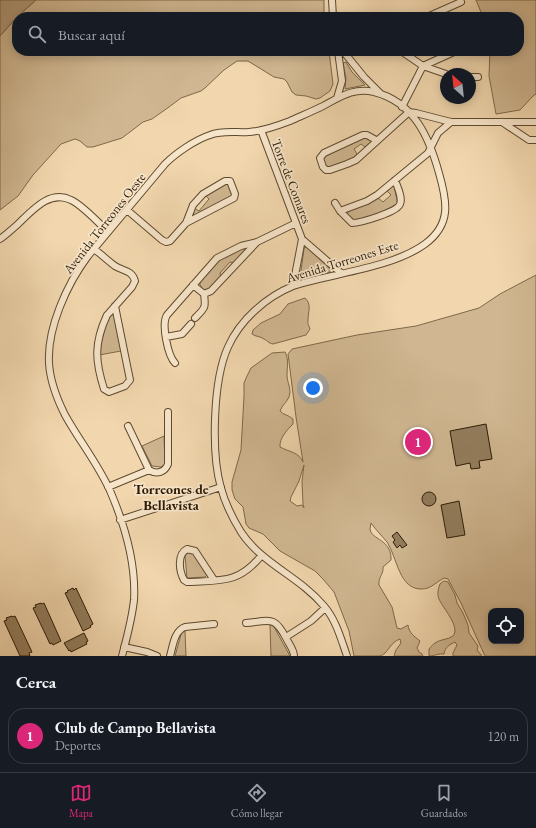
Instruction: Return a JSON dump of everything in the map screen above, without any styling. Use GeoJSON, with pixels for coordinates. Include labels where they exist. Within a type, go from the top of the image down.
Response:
{"type":"FeatureCollection","features":[{"type":"Feature","properties":{"kind":"street"},"geometry":{"type":"LineString","coordinates":[[332,0],[332,12]]}},
{"type":"Feature","properties":{"kind":"street"},"geometry":{"type":"LineString","coordinates":[[438,12],[461,2]]}},
{"type":"Feature","properties":{"kind":"street"},"geometry":{"type":"LineString","coordinates":[[337,98],[342,81],[339,56]]}},
{"type":"Feature","properties":{"kind":"street"},"geometry":{"type":"LineString","coordinates":[[347,56],[364,77],[383,96]]}},
{"type":"Feature","properties":{"kind":"street"},"geometry":{"type":"LineString","coordinates":[[408,56],[423,66],[440,72]]}},
{"type":"Feature","properties":{"kind":"street"},"geometry":{"type":"LineString","coordinates":[[402,107],[423,66],[445,56]]}},
{"type":"Feature","properties":{"kind":"street","name":"Avenida Torreones Oeste"},"geometry":{"type":"LineString","coordinates":[[122,656],[133,609],[134,586],[131,556],[108,487],[100,470],[62,407],[54,386],[49,364],[51,338],[61,302],[76,272],[165,164],[180,152],[211,134],[261,130],[311,112],[346,93],[368,91],[383,96],[408,112],[421,127],[431,147]]}},
{"type":"Feature","properties":{"kind":"street"},"geometry":{"type":"LineString","coordinates":[[376,140],[367,135],[363,135],[324,153],[320,158],[323,167],[326,170],[330,170],[352,162],[408,112],[416,112],[451,122],[536,122]]}},
{"type":"Feature","properties":{"kind":"street"},"geometry":{"type":"LineString","coordinates":[[340,212],[371,199],[395,180],[424,156],[431,147],[438,133],[451,122]]}},
{"type":"Feature","properties":{"kind":"street"},"geometry":{"type":"LineString","coordinates":[[502,122],[529,140],[536,140]]}},
{"type":"Feature","properties":{"kind":"street","name":"Torre de Comares"},"geometry":{"type":"LineString","coordinates":[[261,130],[302,239],[341,273]]}},
{"type":"Feature","properties":{"kind":"street","name":"Avenida Torreones Este"},"geometry":{"type":"LineString","coordinates":[[346,656],[337,629],[325,608],[306,589],[261,556],[241,532],[226,502],[220,487],[216,455],[215,416],[218,388],[226,352],[234,335],[256,310],[275,295],[293,286],[374,265],[400,256],[422,246],[435,234],[443,219],[446,202],[431,147]]}},
{"type":"Feature","properties":{"kind":"street"},"geometry":{"type":"LineString","coordinates":[[336,203],[340,212],[348,221],[354,223],[372,219],[400,206],[401,201],[395,180]]}},
{"type":"Feature","properties":{"kind":"street"},"geometry":{"type":"LineString","coordinates":[[127,210],[166,242],[172,240],[186,223],[193,205],[203,194],[225,181],[230,181],[235,194],[234,198],[186,223]]}},
{"type":"Feature","properties":{"kind":"street"},"geometry":{"type":"LineString","coordinates":[[0,240],[39,204],[48,199],[58,197],[67,198],[74,201],[108,232]]}},
{"type":"Feature","properties":{"kind":"street"},"geometry":{"type":"LineString","coordinates":[[176,363],[170,356],[164,324],[165,317],[217,258],[241,246],[257,242],[296,222]]}},
{"type":"Feature","properties":{"kind":"street","name":"Torre de Comares"},"geometry":{"type":"LineString","coordinates":[[293,286],[302,239]]}},
{"type":"Feature","properties":{"kind":"street"},"geometry":{"type":"LineString","coordinates":[[204,294],[213,289],[257,242]]}},
{"type":"Feature","properties":{"kind":"street"},"geometry":{"type":"LineString","coordinates":[[94,249],[115,266],[126,269],[134,279],[134,285],[115,306],[106,318],[98,345],[96,355],[103,388],[109,392],[125,386],[130,380],[115,306]]}},
{"type":"Feature","properties":{"kind":"street"},"geometry":{"type":"LineString","coordinates":[[193,285],[204,294],[205,306],[195,318]]}},
{"type":"Feature","properties":{"kind":"street"},"geometry":{"type":"LineString","coordinates":[[166,337],[182,334],[191,324]]}},
{"type":"Feature","properties":{"kind":"street"},"geometry":{"type":"LineString","coordinates":[[108,487],[150,470],[160,472],[166,469],[168,464],[168,412]]}},
{"type":"Feature","properties":{"kind":"street"},"geometry":{"type":"LineString","coordinates":[[128,426],[150,470]]}},
{"type":"Feature","properties":{"kind":"street"},"geometry":{"type":"LineString","coordinates":[[120,520],[220,487]]}},
{"type":"Feature","properties":{"kind":"street"},"geometry":{"type":"LineString","coordinates":[[214,580],[195,551],[187,549],[182,552],[180,560],[184,580],[187,582],[214,580],[231,578],[240,575],[251,568],[261,556]]}},
{"type":"Feature","properties":{"kind":"street"},"geometry":{"type":"LineString","coordinates":[[286,637],[311,621],[325,608]]}},
{"type":"Feature","properties":{"kind":"street"},"geometry":{"type":"LineString","coordinates":[[246,623],[274,622],[279,625],[294,653],[294,656]]}},
{"type":"Feature","properties":{"kind":"street"},"geometry":{"type":"LineString","coordinates":[[170,656],[177,633],[181,628],[214,624]]}},
{"type":"Feature","properties":{"kind":"street"},"geometry":{"type":"LineString","coordinates":[[124,647],[148,652],[157,656]]}},
{"type":"Feature","properties":{"kind":"shaded area"},"geometry":{"type":"Polygon","coordinates":[[[0,0],[36,0],[23,12],[12,12],[12,23],[0,36],[0,0]]]}},
{"type":"Feature","properties":{"kind":"shaded area"},"geometry":{"type":"Polygon","coordinates":[[[36,0],[324,0],[324,12],[23,12],[36,0]]]}},
{"type":"Feature","properties":{"kind":"shaded area"},"geometry":{"type":"Polygon","coordinates":[[[476,0],[536,0],[536,94],[520,110],[496,114],[489,76],[490,56],[524,56],[524,12],[481,12],[476,0]]]}},
{"type":"Feature","properties":{"kind":"shaded area"},"geometry":{"type":"Polygon","coordinates":[[[12,23],[12,56],[330,56],[333,84],[330,91],[320,98],[316,99],[296,95],[292,92],[284,79],[274,77],[248,61],[237,61],[224,70],[201,91],[181,98],[152,119],[143,122],[122,138],[93,147],[87,147],[75,139],[61,144],[33,175],[18,196],[0,210],[0,36],[12,23]]]}},
{"type":"Feature","properties":{"kind":"shaded area"},"geometry":{"type":"Polygon","coordinates":[[[346,62],[352,72],[365,85],[345,89],[346,78],[343,63],[346,62]]]}},
{"type":"Feature","properties":{"kind":"shaded area"},"geometry":{"type":"Polygon","coordinates":[[[364,137],[371,141],[371,143],[365,147],[361,144],[354,149],[357,154],[350,161],[330,169],[326,167],[323,159],[324,157],[364,137]]]}},
{"type":"Feature","properties":{"kind":"shaded area"},"geometry":{"type":"Polygon","coordinates":[[[228,182],[233,196],[192,217],[194,208],[199,211],[209,199],[205,195],[228,182]]]}},
{"type":"Feature","properties":{"kind":"shaded area"},"geometry":{"type":"Polygon","coordinates":[[[394,186],[398,205],[376,215],[355,221],[348,216],[347,214],[349,211],[378,198],[383,202],[391,195],[387,191],[394,186]]]}},
{"type":"Feature","properties":{"kind":"shaded area"},"geometry":{"type":"Polygon","coordinates":[[[245,246],[248,247],[248,249],[234,263],[230,262],[220,273],[221,278],[208,290],[204,291],[200,285],[200,281],[217,260],[245,246]]]}},
{"type":"Feature","properties":{"kind":"shaded area"},"geometry":{"type":"Polygon","coordinates":[[[305,247],[308,248],[330,269],[330,272],[302,279],[300,278],[305,247]]]}},
{"type":"Feature","properties":{"kind":"shaded area"},"geometry":{"type":"Polygon","coordinates":[[[536,275],[536,656],[485,656],[461,603],[448,579],[444,578],[431,587],[425,589],[414,588],[408,584],[403,579],[387,542],[371,523],[371,533],[388,548],[391,560],[383,567],[379,585],[392,607],[397,628],[401,629],[408,625],[414,636],[420,641],[417,648],[423,656],[394,656],[401,643],[400,639],[383,655],[354,656],[349,631],[334,592],[315,571],[280,551],[263,534],[249,528],[246,524],[243,507],[235,499],[232,490],[232,482],[241,450],[244,383],[251,368],[272,353],[285,352],[290,394],[280,411],[293,419],[293,424],[282,437],[280,447],[296,454],[303,462],[288,354],[292,349],[357,335],[416,326],[479,308],[500,294],[536,275]],[[304,465],[290,501],[297,506],[302,505],[304,508],[303,504],[302,482],[304,465]]]}},
{"type":"Feature","properties":{"kind":"shaded area"},"geometry":{"type":"Polygon","coordinates":[[[305,298],[309,305],[308,322],[310,329],[306,335],[273,344],[252,334],[253,330],[261,323],[280,314],[288,304],[305,298]]]}},
{"type":"Feature","properties":{"kind":"shaded area"},"geometry":{"type":"Polygon","coordinates":[[[112,314],[116,316],[121,351],[99,355],[108,317],[112,314]]]}},
{"type":"Feature","properties":{"kind":"shaded area"},"geometry":{"type":"Polygon","coordinates":[[[164,436],[165,465],[161,467],[152,466],[142,446],[164,436]]]}},
{"type":"Feature","properties":{"kind":"shaded area"},"geometry":{"type":"Polygon","coordinates":[[[189,552],[195,555],[202,564],[208,574],[205,577],[187,578],[185,556],[189,552]]]}},
{"type":"Feature","properties":{"kind":"shaded area"},"geometry":{"type":"Polygon","coordinates":[[[444,581],[448,582],[455,595],[457,603],[468,625],[469,633],[478,646],[477,650],[482,656],[453,656],[457,645],[455,642],[448,646],[444,654],[429,656],[429,649],[434,644],[453,636],[455,632],[453,622],[438,597],[439,586],[444,581]]]}},
{"type":"Feature","properties":{"kind":"shaded area"},"geometry":{"type":"Polygon","coordinates":[[[270,625],[273,625],[290,656],[271,656],[270,625]]]}},
{"type":"Feature","properties":{"kind":"shaded area"},"geometry":{"type":"Polygon","coordinates":[[[182,631],[185,631],[186,656],[175,656],[182,631]]]}},
{"type":"Feature","properties":{"kind":"building"},"geometry":{"type":"Polygon","coordinates":[[[486,424],[492,459],[479,461],[480,468],[471,469],[470,463],[456,466],[450,431],[486,424]]]}},
{"type":"Feature","properties":{"kind":"building"},"geometry":{"type":"Polygon","coordinates":[[[429,492],[434,494],[436,499],[434,504],[429,506],[424,504],[422,499],[424,494],[429,492]]]}},
{"type":"Feature","properties":{"kind":"building"},"geometry":{"type":"Polygon","coordinates":[[[459,501],[465,535],[447,538],[441,505],[459,501]]]}},
{"type":"Feature","properties":{"kind":"building"},"geometry":{"type":"Polygon","coordinates":[[[397,532],[407,545],[402,548],[400,545],[397,548],[393,542],[395,540],[392,536],[397,532]]]}},
{"type":"Feature","properties":{"kind":"building"},"geometry":{"type":"Polygon","coordinates":[[[73,588],[74,590],[76,588],[93,624],[90,626],[91,627],[83,631],[65,593],[73,588]]]}},
{"type":"Feature","properties":{"kind":"building"},"geometry":{"type":"Polygon","coordinates":[[[44,603],[61,641],[53,645],[52,643],[50,644],[33,608],[36,607],[35,605],[44,603]]]}},
{"type":"Feature","properties":{"kind":"building"},"geometry":{"type":"Polygon","coordinates":[[[15,616],[32,652],[29,653],[30,656],[20,656],[4,621],[7,620],[6,618],[15,616]]]}},
{"type":"Feature","properties":{"kind":"building"},"geometry":{"type":"Polygon","coordinates":[[[84,633],[88,641],[86,642],[87,644],[71,652],[70,650],[69,651],[64,643],[84,633]]]}},
{"type":"Feature","properties":{"kind":"place","name":"Club de Campo Bellavista"},"geometry":{"type":"Point","coordinates":[418,442]}},
{"type":"Feature","properties":{"kind":"district","name":"Torreones de Bellavista"},"geometry":{"type":"Point","coordinates":[171,498]}}]}
